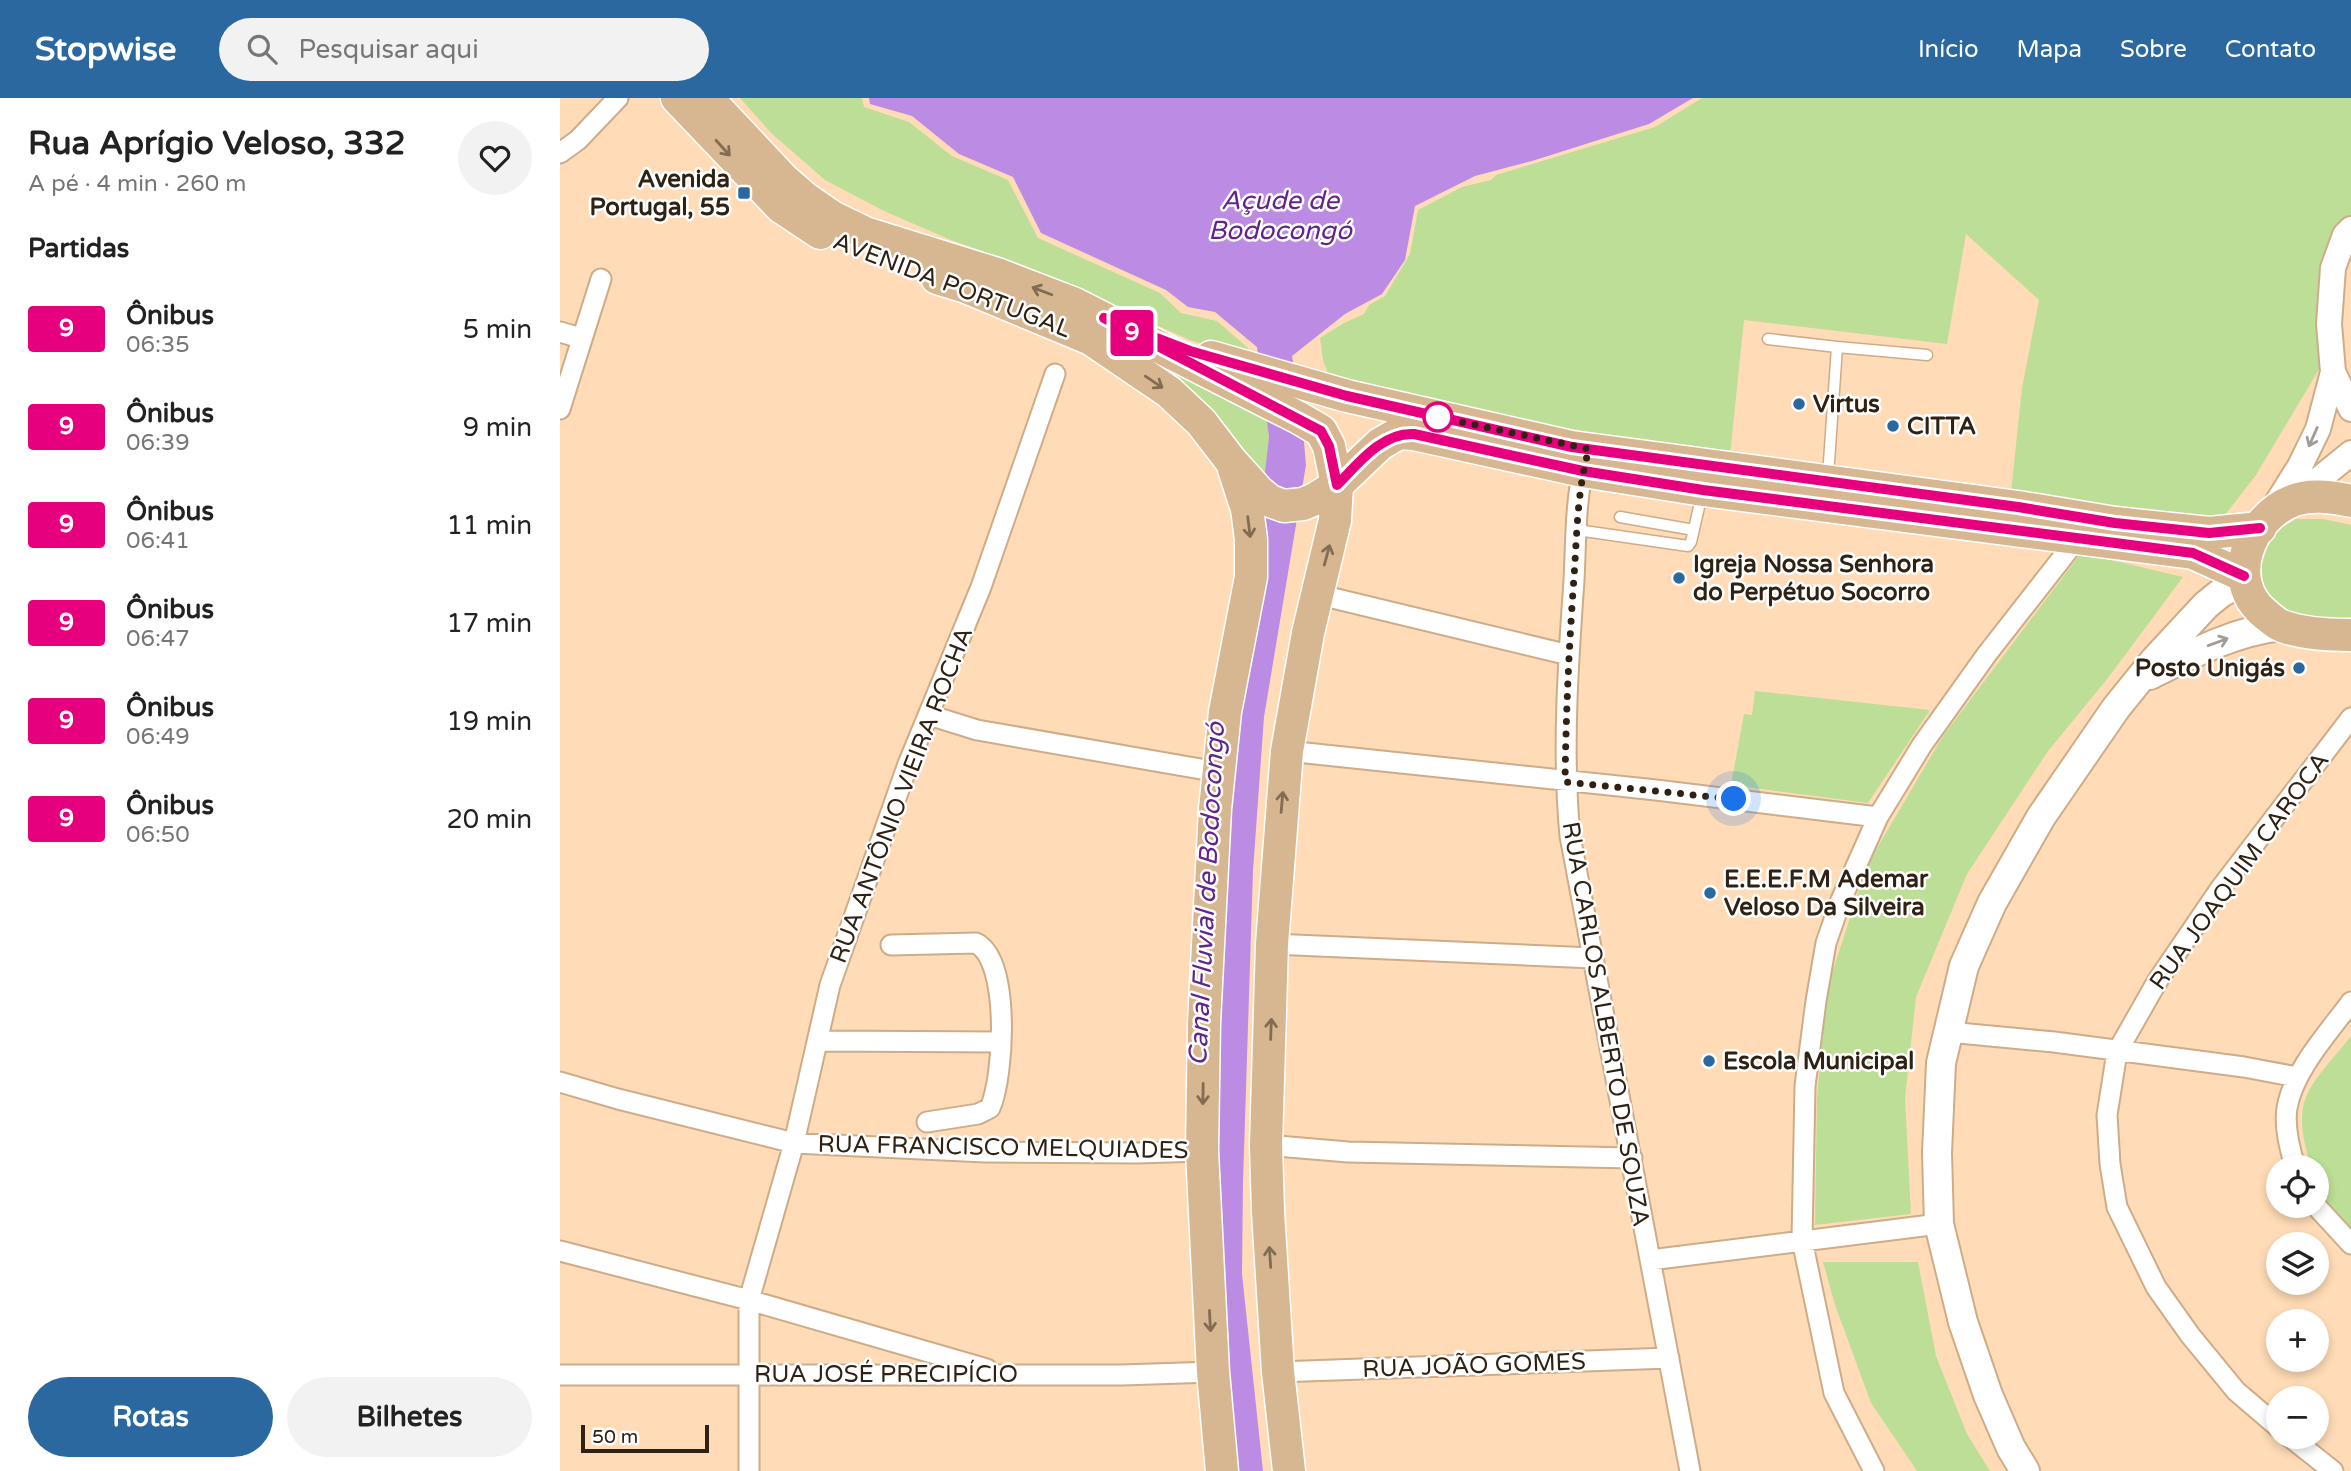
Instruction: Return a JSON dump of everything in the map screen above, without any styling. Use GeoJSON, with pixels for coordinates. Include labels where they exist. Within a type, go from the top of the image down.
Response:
{"type":"FeatureCollection","features":[{"type":"Feature","properties":{"kind":"main road","name":"AVENIDA PORTUGAL"},"geometry":{"type":"LineString","coordinates":[[677,98],[781,207],[816,231],[861,253],[967,287],[1091,339],[1169,392],[1202,422],[1258,491],[1284,506],[1303,504],[1380,444],[1399,433],[1586,460],[1828,480],[2120,533],[2189,542],[2209,533],[2273,515],[2317,497],[2351,501]]}},
{"type":"Feature","properties":{"kind":"main road","name":"AVENIDA PORTUGAL"},"geometry":{"type":"LineString","coordinates":[[707,98],[783,179],[832,217],[876,237],[1046,292],[1256,383],[1321,431],[1329,446],[1329,482]]}},
{"type":"Feature","properties":{"kind":"main road","name":"AVENIDA PORTUGAL"},"geometry":{"type":"LineString","coordinates":[[1256,383],[1347,396],[1703,490],[2077,539],[2120,533]]}},
{"type":"Feature","properties":{"kind":"main road"},"geometry":{"type":"LineString","coordinates":[[1223,1471],[1213,1372],[1202,1151],[1204,1023],[1218,772],[1225,712],[1251,577],[1251,539],[1247,509],[1231,461]]}},
{"type":"Feature","properties":{"kind":"main road"},"geometry":{"type":"LineString","coordinates":[[1289,1471],[1278,1372],[1268,1212],[1266,1145],[1272,944],[1287,751],[1316,594],[1335,520],[1329,482]]}},
{"type":"Feature","properties":{"kind":"main road"},"geometry":{"type":"LineString","coordinates":[[2273,515],[2246,547],[2244,579],[2256,607],[2280,625]]}},
{"type":"Feature","properties":{"kind":"main road","name":"AVENIDA PORTUGAL"},"geometry":{"type":"LineString","coordinates":[[2189,542],[2207,558],[2244,579]]}},
{"type":"Feature","properties":{"kind":"main road"},"geometry":{"type":"LineString","coordinates":[[2025,1471],[2011,1448],[1988,1395],[1964,1322],[1940,1224],[1938,1140],[1941,1063],[1964,966],[1992,903],[2041,817],[2135,683],[2206,605],[2244,579]]}},
{"type":"Feature","properties":{"kind":"main road"},"geometry":{"type":"LineString","coordinates":[[2135,683],[2210,644],[2254,629],[2280,625],[2308,632],[2351,635]]}},
{"type":"Feature","properties":{"kind":"street"},"geometry":{"type":"LineString","coordinates":[[563,152],[618,98]]}},
{"type":"Feature","properties":{"kind":"street"},"geometry":{"type":"LineString","coordinates":[[2273,515],[2318,429],[2344,391],[2329,324],[2333,268],[2345,235],[2351,229]]}},
{"type":"Feature","properties":{"kind":"street"},"geometry":{"type":"LineString","coordinates":[[560,409],[601,279]]}},
{"type":"Feature","properties":{"kind":"street"},"geometry":{"type":"LineString","coordinates":[[560,332],[581,338]]}},
{"type":"Feature","properties":{"kind":"street","name":"RUA ANTÔNIO VIEIRA ROCHA"},"geometry":{"type":"LineString","coordinates":[[749,1471],[749,1300],[794,1143],[830,985],[908,764],[981,587],[1055,374]]}},
{"type":"Feature","properties":{"kind":"street"},"geometry":{"type":"LineString","coordinates":[[2273,515],[2351,453]]}},
{"type":"Feature","properties":{"kind":"street","name":"RUA CARLOS ALBERTO DE SOUZA"},"geometry":{"type":"LineString","coordinates":[[1586,460],[1577,530],[1569,655],[1565,782],[1570,836],[1690,1471]]}},
{"type":"Feature","properties":{"kind":"street"},"geometry":{"type":"LineString","coordinates":[[1874,1471],[1834,1392],[1802,1240],[1805,1086],[1816,1000],[1830,933],[1878,817],[1930,733],[1987,654],[2077,539]]}},
{"type":"Feature","properties":{"kind":"street"},"geometry":{"type":"LineString","coordinates":[[1316,594],[1569,655]]}},
{"type":"Feature","properties":{"kind":"street"},"geometry":{"type":"LineString","coordinates":[[929,715],[977,730],[1218,772]]}},
{"type":"Feature","properties":{"kind":"street","name":"RUA JOAQUIM CAROCA"},"geometry":{"type":"LineString","coordinates":[[2266,1417],[2236,1391],[2190,1335],[2156,1287],[2117,1207],[2110,1164],[2107,1115],[2117,1052],[2158,980],[2220,888],[2351,718]]}},
{"type":"Feature","properties":{"kind":"street"},"geometry":{"type":"LineString","coordinates":[[1287,751],[1656,790],[1878,817]]}},
{"type":"Feature","properties":{"kind":"street"},"geometry":{"type":"LineString","coordinates":[[891,945],[976,943],[984,947],[996,977],[1001,1042],[998,1080],[990,1108],[978,1114],[927,1122]]}},
{"type":"Feature","properties":{"kind":"street"},"geometry":{"type":"LineString","coordinates":[[1272,944],[1594,958]]}},
{"type":"Feature","properties":{"kind":"street"},"geometry":{"type":"LineString","coordinates":[[2292,1155],[2287,1109],[2297,1077],[2351,1002]]}},
{"type":"Feature","properties":{"kind":"street"},"geometry":{"type":"LineString","coordinates":[[1948,1032],[2006,1036],[2244,1067],[2297,1077]]}},
{"type":"Feature","properties":{"kind":"street"},"geometry":{"type":"LineString","coordinates":[[818,1041],[1001,1042]]}},
{"type":"Feature","properties":{"kind":"street","name":"RUA FRANCISCO MELQUIADES"},"geometry":{"type":"LineString","coordinates":[[560,1083],[794,1143],[1009,1152],[1202,1151]]}},
{"type":"Feature","properties":{"kind":"street"},"geometry":{"type":"LineString","coordinates":[[1266,1145],[1348,1152],[1632,1158]]}},
{"type":"Feature","properties":{"kind":"street"},"geometry":{"type":"LineString","coordinates":[[2327,1218],[2351,1244]]}},
{"type":"Feature","properties":{"kind":"street"},"geometry":{"type":"LineString","coordinates":[[1650,1260],[1940,1224]]}},
{"type":"Feature","properties":{"kind":"street"},"geometry":{"type":"LineString","coordinates":[[560,1251],[749,1300],[1009,1375]]}},
{"type":"Feature","properties":{"kind":"street","name":"RUA JOÃO GOMES"},"geometry":{"type":"LineString","coordinates":[[1278,1372],[1670,1358]]}},
{"type":"Feature","properties":{"kind":"street","name":"RUA JOSÉ PRECIPÍCIO"},"geometry":{"type":"LineString","coordinates":[[560,1375],[1122,1375],[1213,1372]]}},
{"type":"Feature","properties":{"kind":"street"},"geometry":{"type":"LineString","coordinates":[[2305,1449],[2333,1471]]}},
{"type":"Feature","properties":{"kind":"lane"},"geometry":{"type":"LineString","coordinates":[[1768,339],[1927,355]]}},
{"type":"Feature","properties":{"kind":"lane"},"geometry":{"type":"LineString","coordinates":[[1828,480],[1837,347]]}},
{"type":"Feature","properties":{"kind":"lane"},"geometry":{"type":"LineString","coordinates":[[1577,530],[1688,546],[1692,542],[1703,490]]}},
{"type":"Feature","properties":{"kind":"lane"},"geometry":{"type":"LineString","coordinates":[[1620,517],[1694,530]]}},
{"type":"Feature","properties":{"kind":"green space"},"geometry":{"type":"Polygon","coordinates":[[[740,98],[862,98],[864,107],[909,122],[952,156],[1008,180],[1038,238],[1160,293],[1181,313],[1217,321],[1248,348],[1248,358],[1190,340],[1018,264],[951,240],[884,211],[825,180],[771,133],[740,98]]]}},
{"type":"Feature","properties":{"kind":"green space"},"geometry":{"type":"Polygon","coordinates":[[[1702,98],[2351,98],[2351,224],[2321,366],[2256,475],[2218,524],[2010,501],[2022,388],[2039,300],[1966,234],[1947,344],[1744,320],[1730,455],[1608,444],[1329,376],[1323,360],[1320,338],[1364,314],[1369,305],[1385,296],[1410,254],[1418,210],[1462,187],[1491,180],[1496,175],[1655,127],[1702,98]]]}},
{"type":"Feature","properties":{"kind":"green space"},"geometry":{"type":"Polygon","coordinates":[[[800,198],[1266,409],[1269,437],[1264,485],[1105,339],[813,221],[800,198]]]}},
{"type":"Feature","properties":{"kind":"green space"},"geometry":{"type":"Polygon","coordinates":[[[2296,519],[2323,519],[2351,525],[2351,625],[2285,617],[2265,595],[2261,565],[2273,533],[2296,519]]]}},
{"type":"Feature","properties":{"kind":"green space"},"geometry":{"type":"Polygon","coordinates":[[[2081,553],[2183,577],[2108,678],[2048,751],[1967,874],[1916,997],[1905,1098],[1911,1214],[1815,1225],[1817,1097],[1827,989],[1867,865],[1943,736],[2081,553]]]}},
{"type":"Feature","properties":{"kind":"green space"},"geometry":{"type":"Polygon","coordinates":[[[1755,691],[1930,710],[1868,803],[1731,785],[1744,714],[1752,715],[1755,691]]]}},
{"type":"Feature","properties":{"kind":"green space"},"geometry":{"type":"Polygon","coordinates":[[[2351,1036],[2351,1234],[2329,1205],[2329,1155],[2308,1155],[2305,1143],[2303,1108],[2314,1082],[2351,1036]]]}},
{"type":"Feature","properties":{"kind":"green space"},"geometry":{"type":"Polygon","coordinates":[[[1823,1262],[1918,1262],[1936,1356],[1967,1434],[1990,1471],[1917,1471],[1871,1403],[1835,1305],[1823,1262]]]}},
{"type":"Feature","properties":{"kind":"water","name":"Açude de Bodocongó"},"geometry":{"type":"Polygon","coordinates":[[[869,98],[1693,98],[1649,124],[1475,176],[1415,206],[1405,260],[1382,294],[1345,314],[1292,356],[1301,407],[1306,465],[1264,717],[1253,871],[1243,1182],[1242,1274],[1263,1471],[1239,1471],[1213,1275],[1220,861],[1269,437],[1257,347],[1215,312],[1188,307],[1166,290],[1041,233],[1013,177],[959,154],[912,116],[870,104],[869,98]]]}},
{"type":"Feature","properties":{"kind":"bus line","name":"9"},"geometry":{"type":"LineString","coordinates":[[2244,576],[2193,553],[1703,490],[1583,471],[1414,434],[1399,433],[1380,444],[1337,485],[1334,461],[1321,431],[1104,318],[1190,351],[1347,396],[1572,447],[1828,480],[2115,523],[2209,533],[2260,528]]}},
{"type":"Feature","properties":{"kind":"place","name":"Avenida Portugal, 55"},"geometry":{"type":"Point","coordinates":[744,193]}},
{"type":"Feature","properties":{"kind":"place","name":"Virtus"},"geometry":{"type":"Point","coordinates":[1799,404]}},
{"type":"Feature","properties":{"kind":"place","name":"CITTA"},"geometry":{"type":"Point","coordinates":[1893,426]}},
{"type":"Feature","properties":{"kind":"place","name":"Igreja Nossa Senhora do Perpétuo Socorro"},"geometry":{"type":"Point","coordinates":[1679,578]}},
{"type":"Feature","properties":{"kind":"place","name":"Posto Unigás"},"geometry":{"type":"Point","coordinates":[2299,668]}},
{"type":"Feature","properties":{"kind":"place","name":"E.E.E.F.M Ademar Veloso Da Silveira"},"geometry":{"type":"Point","coordinates":[1710,893]}},
{"type":"Feature","properties":{"kind":"place","name":"Escola Municipal"},"geometry":{"type":"Point","coordinates":[1709,1061]}},
{"type":"Feature","properties":{"kind":"route"},"geometry":{"type":"LineString","coordinates":[[1438,417],[1589,449],[1583,471],[1577,530],[1567,682],[1565,782],[1734,799]]}},
{"type":"Feature","properties":{"kind":"water label","name":"Canal Fluvial de Bodocongó"},"geometry":{"type":"Point","coordinates":[1206,894]}}]}
